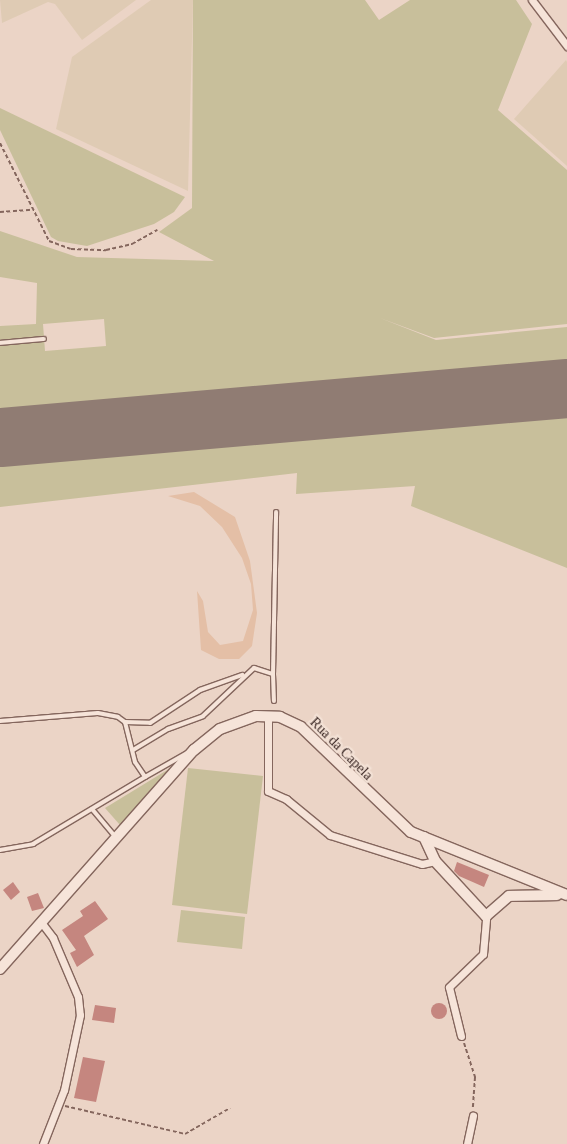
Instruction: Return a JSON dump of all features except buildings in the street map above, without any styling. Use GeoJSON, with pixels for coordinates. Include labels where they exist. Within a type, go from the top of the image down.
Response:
{"type":"FeatureCollection","features":[{"type":"Feature","properties":{"kind":"street"},"geometry":{"type":"LineString","coordinates":[[532,0],[567,46]]}},
{"type":"Feature","properties":{"kind":"street"},"geometry":{"type":"LineString","coordinates":[[268,716],[268,791],[286,798],[337,837],[422,864],[434,861]]}},
{"type":"Feature","properties":{"kind":"street","name":"Rua da Capela"},"geometry":{"type":"LineString","coordinates":[[0,969],[196,748],[239,719],[268,716],[300,727],[381,808],[424,838],[567,895]]}},
{"type":"Feature","properties":{"kind":"street"},"geometry":{"type":"LineString","coordinates":[[424,838],[434,861],[486,916]]}},
{"type":"Feature","properties":{"kind":"street"},"geometry":{"type":"LineString","coordinates":[[461,1036],[449,986],[483,954],[486,916],[509,896],[567,895]]}},
{"type":"Feature","properties":{"kind":"street"},"geometry":{"type":"LineString","coordinates":[[41,922],[57,946],[78,997],[80,1015],[59,1104],[42,1144]]}},
{"type":"Feature","properties":{"kind":"street"},"geometry":{"type":"LineString","coordinates":[[467,1144],[472,1116]]}},
{"type":"Feature","properties":{"kind":"lane"},"geometry":{"type":"LineString","coordinates":[[0,343],[44,339]]}},
{"type":"Feature","properties":{"kind":"lane"},"geometry":{"type":"LineString","coordinates":[[274,701],[276,512]]}},
{"type":"Feature","properties":{"kind":"lane"},"geometry":{"type":"LineString","coordinates":[[0,722],[98,713],[125,722],[150,723],[200,690],[244,674],[254,668],[273,674]]}},
{"type":"Feature","properties":{"kind":"lane"},"geometry":{"type":"LineString","coordinates":[[133,750],[168,729],[203,716],[244,674]]}},
{"type":"Feature","properties":{"kind":"lane"},"geometry":{"type":"LineString","coordinates":[[125,722],[133,750],[146,777]]}},
{"type":"Feature","properties":{"kind":"lane"},"geometry":{"type":"LineString","coordinates":[[0,850],[33,844],[196,748]]}},
{"type":"Feature","properties":{"kind":"lane"},"geometry":{"type":"LineString","coordinates":[[92,810],[117,837]]}},
{"type":"Feature","properties":{"kind":"path"},"geometry":{"type":"LineString","coordinates":[[0,143],[49,241],[71,249],[106,250],[132,244],[157,230]]}},
{"type":"Feature","properties":{"kind":"path"},"geometry":{"type":"LineString","coordinates":[[0,212],[32,210]]}},
{"type":"Feature","properties":{"kind":"path"},"geometry":{"type":"LineString","coordinates":[[461,1036],[475,1077],[472,1116]]}},
{"type":"Feature","properties":{"kind":"path"},"geometry":{"type":"LineString","coordinates":[[59,1104],[185,1134],[230,1108]]}},
{"type":"Feature","properties":{"kind":"shaded area"},"geometry":{"type":"Polygon","coordinates":[[[0,0],[136,0],[82,40],[55,4],[48,2],[2,23],[0,0]]]}},
{"type":"Feature","properties":{"kind":"shaded area"},"geometry":{"type":"Polygon","coordinates":[[[151,0],[193,0],[188,191],[56,129],[72,57],[151,0]]]}},
{"type":"Feature","properties":{"kind":"shaded area"},"geometry":{"type":"Polygon","coordinates":[[[193,0],[365,0],[379,20],[410,0],[516,0],[532,24],[498,110],[567,170],[567,324],[434,338],[380,318],[436,340],[567,327],[567,372],[0,421],[0,326],[36,324],[37,283],[0,277],[0,231],[77,257],[214,261],[159,232],[192,208],[193,0]],[[104,319],[43,324],[45,351],[106,346],[104,319]]]}},
{"type":"Feature","properties":{"kind":"shaded area"},"geometry":{"type":"Polygon","coordinates":[[[566,60],[567,62],[567,166],[514,119],[566,60]]]}},
{"type":"Feature","properties":{"kind":"shaded area"},"geometry":{"type":"Polygon","coordinates":[[[0,108],[185,197],[174,212],[154,224],[87,246],[58,241],[51,237],[0,130],[0,108]]]}},
{"type":"Feature","properties":{"kind":"shaded area"},"geometry":{"type":"Polygon","coordinates":[[[567,404],[567,568],[411,506],[415,486],[296,494],[297,473],[0,507],[0,450],[567,404]]]}},
{"type":"Feature","properties":{"kind":"shaded area"},"geometry":{"type":"Polygon","coordinates":[[[177,764],[120,825],[105,808],[177,764]]]}},
{"type":"Feature","properties":{"kind":"shaded area"},"geometry":{"type":"Polygon","coordinates":[[[188,768],[263,776],[247,914],[172,905],[188,768]]]}},
{"type":"Feature","properties":{"kind":"shaded area"},"geometry":{"type":"Polygon","coordinates":[[[181,910],[245,917],[242,949],[177,942],[181,910]]]}},
{"type":"Feature","properties":{"kind":"sand"},"geometry":{"type":"Polygon","coordinates":[[[194,492],[235,517],[250,561],[257,613],[252,646],[239,659],[219,659],[201,650],[197,591],[203,601],[208,632],[220,645],[243,641],[253,610],[251,584],[242,558],[222,527],[200,506],[168,496],[194,492]]]}},
{"type":"Feature","properties":{"kind":"runway"},"geometry":{"type":"LineString","coordinates":[[0,437],[567,388]]}}]}
